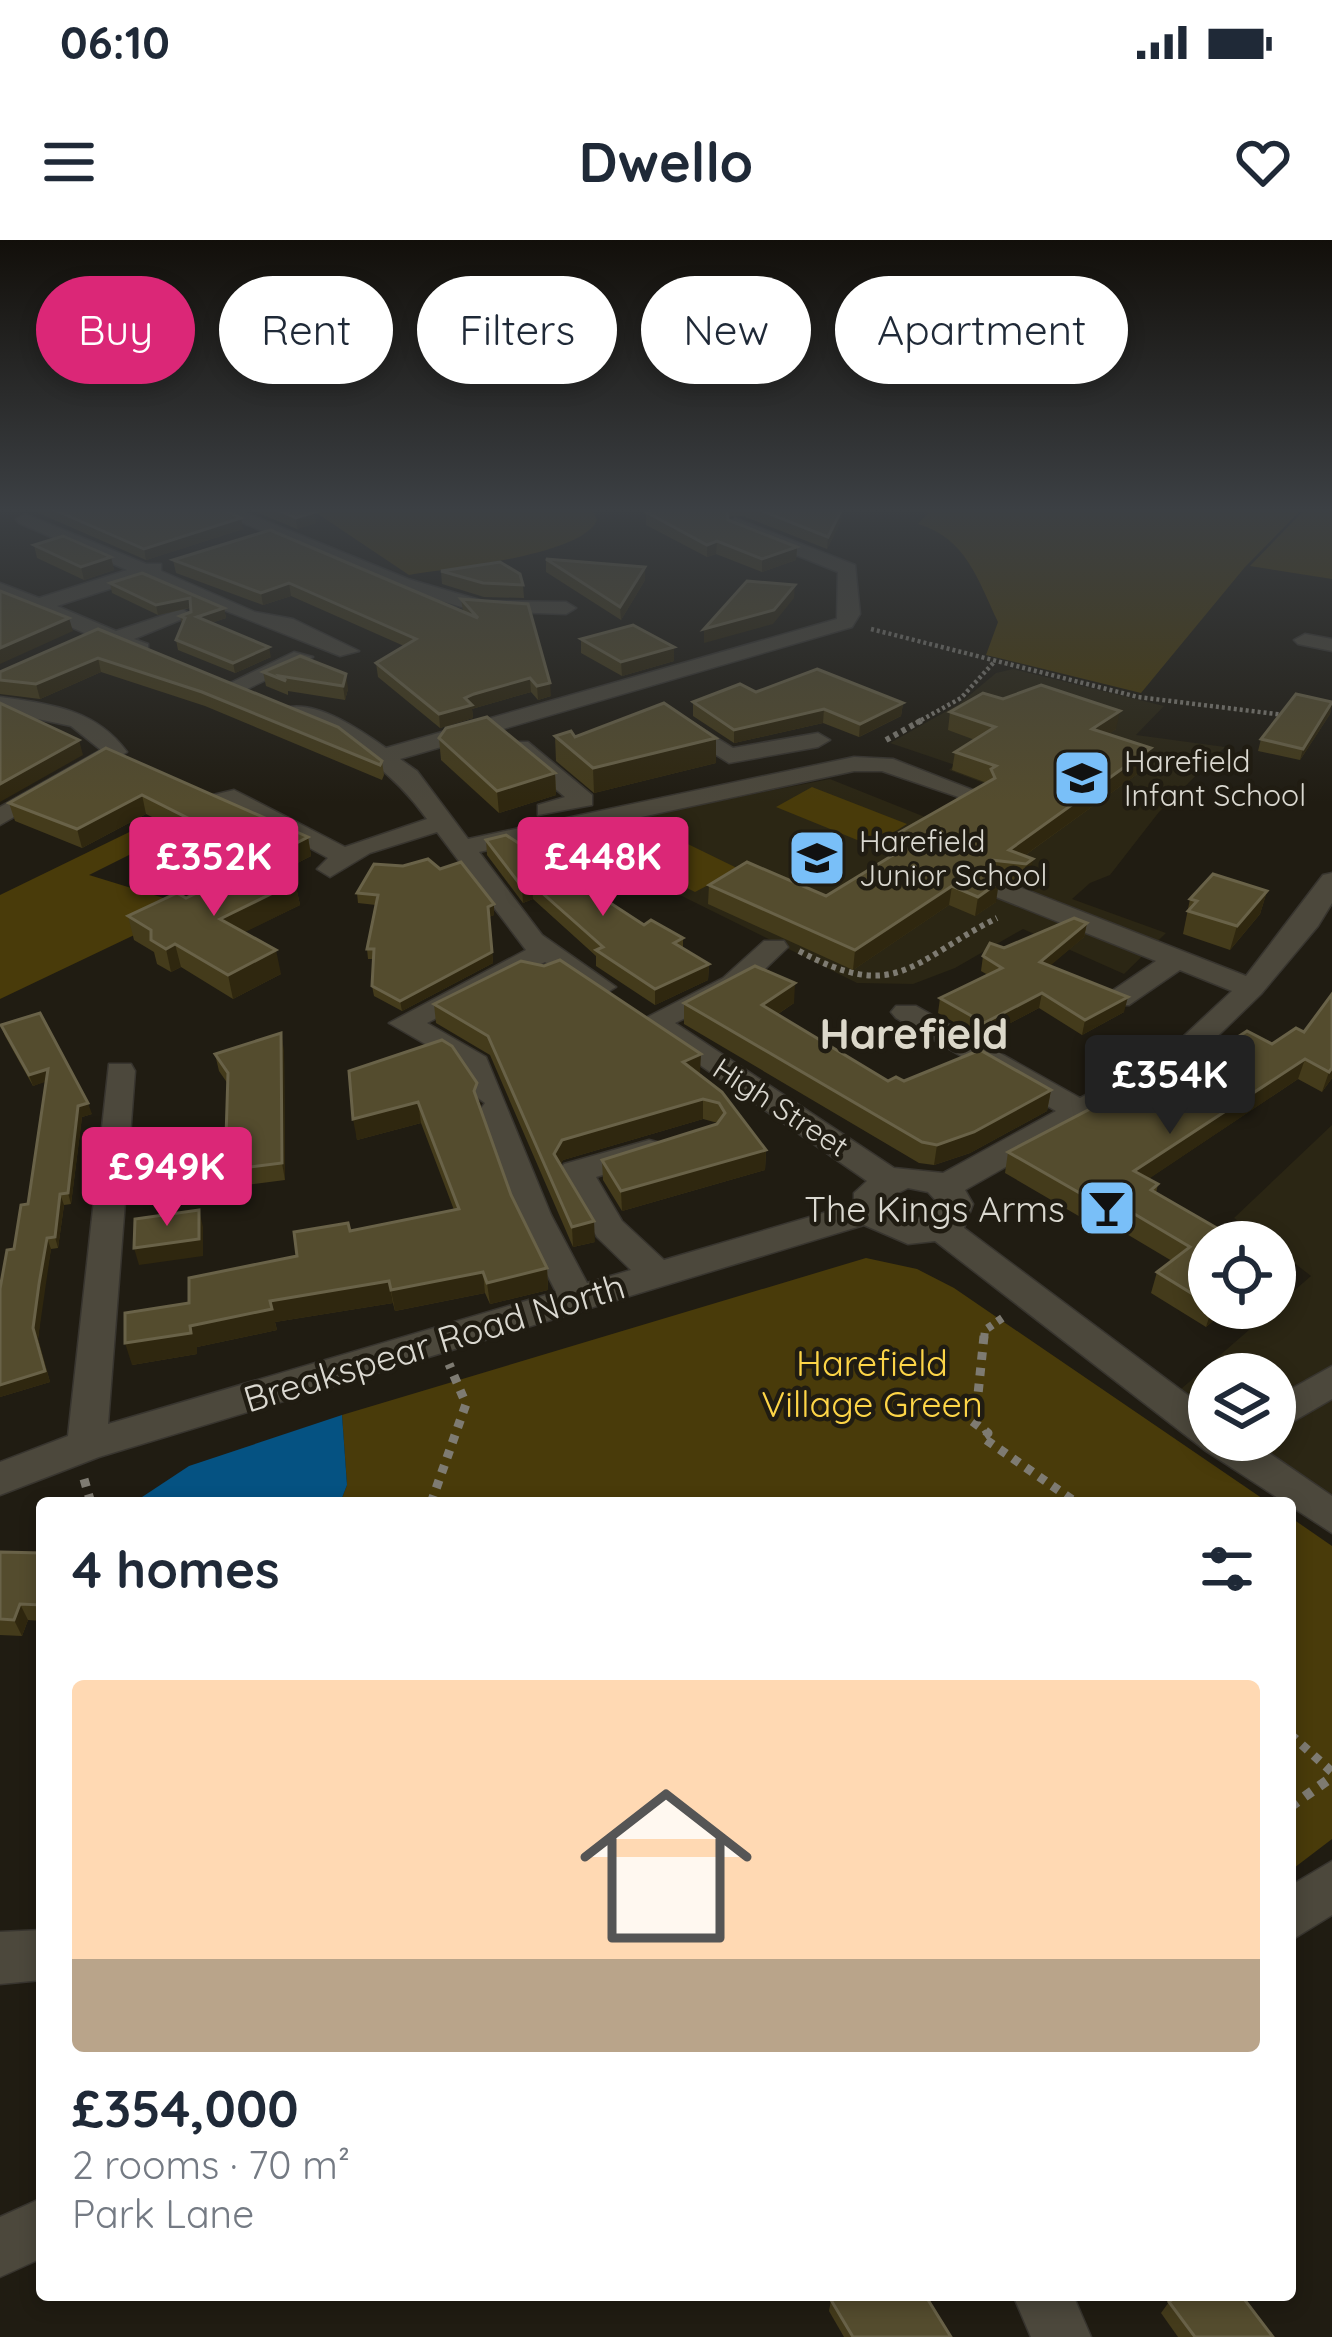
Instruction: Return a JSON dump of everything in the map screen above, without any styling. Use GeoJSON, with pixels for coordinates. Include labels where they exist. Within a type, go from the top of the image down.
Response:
{"type":"FeatureCollection","features":[{"type":"Feature","properties":{"kind":"street"},"geometry":{"type":"LineString","coordinates":[[41,606],[154,655]]}},
{"type":"Feature","properties":{"kind":"street"},"geometry":{"type":"LineString","coordinates":[[225,606],[250,617],[286,622],[348,651]]}},
{"type":"Feature","properties":{"kind":"street"},"geometry":{"type":"LineString","coordinates":[[478,606],[566,608]]}},
{"type":"Feature","properties":{"kind":"street"},"geometry":{"type":"LineString","coordinates":[[382,757],[845,623],[850,606]]}},
{"type":"Feature","properties":{"kind":"street"},"geometry":{"type":"LineString","coordinates":[[64,645],[182,615]]}},
{"type":"Feature","properties":{"kind":"street"},"geometry":{"type":"LineString","coordinates":[[1305,640],[1332,645]]}},
{"type":"Feature","properties":{"kind":"street","name":"High Street"},"geometry":{"type":"LineString","coordinates":[[302,657],[224,683],[350,733],[408,776],[532,941],[635,1010],[880,1195]]}},
{"type":"Feature","properties":{"kind":"street"},"geometry":{"type":"LineString","coordinates":[[627,687],[729,756],[818,740]]}},
{"type":"Feature","properties":{"kind":"street"},"geometry":{"type":"LineString","coordinates":[[0,704],[75,717],[105,735],[115,752],[0,817]]}},
{"type":"Feature","properties":{"kind":"street"},"geometry":{"type":"LineString","coordinates":[[225,795],[339,863],[583,800],[494,725]]}},
{"type":"Feature","properties":{"kind":"street"},"geometry":{"type":"LineString","coordinates":[[452,835],[854,764],[885,764],[976,796]]}},
{"type":"Feature","properties":{"kind":"street"},"geometry":{"type":"LineString","coordinates":[[944,1187],[955,1213],[941,1228],[901,1232],[880,1195],[911,1176],[944,1187],[1181,1054],[1251,988],[1308,920],[1332,881]]}},
{"type":"Feature","properties":{"kind":"street"},"geometry":{"type":"LineString","coordinates":[[1000,889],[1251,988]]}},
{"type":"Feature","properties":{"kind":"street"},"geometry":{"type":"LineString","coordinates":[[635,1010],[733,984],[785,948]]}},
{"type":"Feature","properties":{"kind":"street"},"geometry":{"type":"LineString","coordinates":[[547,951],[404,1023],[471,1057],[493,1102],[534,1215],[578,1298]]}},
{"type":"Feature","properties":{"kind":"street"},"geometry":{"type":"LineString","coordinates":[[1119,999],[1178,959]]}},
{"type":"Feature","properties":{"kind":"street"},"geometry":{"type":"LineString","coordinates":[[906,1012],[1078,1110]]}},
{"type":"Feature","properties":{"kind":"street"},"geometry":{"type":"LineString","coordinates":[[87,1445],[120,1072]]}},
{"type":"Feature","properties":{"kind":"street"},"geometry":{"type":"LineString","coordinates":[[657,1274],[609,1229],[576,1172],[683,1140]]}},
{"type":"Feature","properties":{"kind":"street","name":"Breakspear Road North"},"geometry":{"type":"LineString","coordinates":[[0,1479],[87,1445],[657,1274],[880,1195]]}},
{"type":"Feature","properties":{"kind":"street"},"geometry":{"type":"LineString","coordinates":[[941,1228],[1030,1300],[1188,1414]]}},
{"type":"Feature","properties":{"kind":"street"},"geometry":{"type":"LineString","coordinates":[[1296,1403],[1332,1380]]}},
{"type":"Feature","properties":{"kind":"street"},"geometry":{"type":"LineString","coordinates":[[1253,1461],[1332,1517]]}},
{"type":"Feature","properties":{"kind":"street"},"geometry":{"type":"LineString","coordinates":[[1296,1912],[1332,1885]]}},
{"type":"Feature","properties":{"kind":"street"},"geometry":{"type":"LineString","coordinates":[[0,1958],[36,1955]]}},
{"type":"Feature","properties":{"kind":"street"},"geometry":{"type":"LineString","coordinates":[[0,2248],[36,2230]]}},
{"type":"Feature","properties":{"kind":"street"},"geometry":{"type":"LineString","coordinates":[[1045,2301],[1060,2337]]}},
{"type":"Feature","properties":{"kind":"path"},"geometry":{"type":"LineString","coordinates":[[845,623],[1138,697],[1291,717]]}},
{"type":"Feature","properties":{"kind":"path"},"geometry":{"type":"LineString","coordinates":[[785,948],[852,976],[880,977],[908,968],[996,918],[1017,927]]}},
{"type":"Feature","properties":{"kind":"path"},"geometry":{"type":"LineString","coordinates":[[1030,1300],[985,1330],[977,1404],[964,1415],[988,1433],[982,1437],[1068,1497]]}},
{"type":"Feature","properties":{"kind":"path"},"geometry":{"type":"LineString","coordinates":[[433,1497],[466,1404],[440,1342]]}},
{"type":"Feature","properties":{"kind":"path"},"geometry":{"type":"LineString","coordinates":[[1296,1740],[1332,1774],[1296,1802]]}},
{"type":"Feature","properties":{"kind":"shaded area","name":"Harefield Junior School"},"geometry":{"type":"Polygon","coordinates":[[[1013,669],[1164,706],[1136,735],[1225,747],[1159,812],[1110,875],[1090,883],[1072,899],[1166,933],[1124,974],[1023,929],[955,968],[913,984],[857,983],[555,833],[830,779],[935,821],[989,785],[949,770],[955,765],[890,743],[959,704],[996,673],[1013,669]]]}},
{"type":"Feature","properties":{"kind":"shaded area"},"geometry":{"type":"Polygon","coordinates":[[[1332,1125],[1332,1505],[1268,1461],[1296,1461],[1296,1353],[1222,1353],[1250,1329],[1296,1329],[1296,1289],[1311,1276],[1296,1264],[1296,1221],[1234,1218],[1332,1125]]]}},
{"type":"Feature","properties":{"kind":"shaded area"},"geometry":{"type":"Polygon","coordinates":[[[1188,1383],[1188,1406],[1173,1396],[1188,1383]]]}},
{"type":"Feature","properties":{"kind":"green space"},"geometry":{"type":"Polygon","coordinates":[[[991,606],[1213,606],[1141,693],[986,655],[998,622],[991,606]]]}},
{"type":"Feature","properties":{"kind":"green space"},"geometry":{"type":"Polygon","coordinates":[[[812,787],[907,824],[872,846],[776,807],[812,787]]]}},
{"type":"Feature","properties":{"kind":"green space"},"geometry":{"type":"Polygon","coordinates":[[[189,803],[213,813],[89,875],[193,907],[0,999],[0,895],[189,803]]]}},
{"type":"Feature","properties":{"kind":"green space"},"geometry":{"type":"Polygon","coordinates":[[[657,829],[739,869],[695,892],[613,851],[657,829]]]}},
{"type":"Feature","properties":{"kind":"green space","name":"Harefield Village Green"},"geometry":{"type":"Polygon","coordinates":[[[866,1258],[917,1269],[954,1288],[1188,1448],[1188,1461],[1207,1461],[1260,1497],[342,1497],[347,1485],[342,1415],[866,1258]]]}},
{"type":"Feature","properties":{"kind":"green space"},"geometry":{"type":"Polygon","coordinates":[[[1296,1521],[1332,1546],[1332,1839],[1296,1866],[1296,1521]]]}},
{"type":"Feature","properties":{"kind":"water"},"geometry":{"type":"Polygon","coordinates":[[[342,1415],[347,1485],[342,1497],[142,1497],[189,1466],[342,1415]]]}},
{"type":"Feature","properties":{"kind":"building"},"geometry":{"type":"Polygon","coordinates":[[[0,606],[38,606],[69,618],[0,648],[0,606]]]}},
{"type":"Feature","properties":{"kind":"building"},"geometry":{"type":"Polygon","coordinates":[[[191,606],[224,608],[197,617],[269,647],[233,663],[176,640],[185,618],[180,616],[191,612],[191,606]]]}},
{"type":"Feature","properties":{"kind":"building"},"geometry":{"type":"Polygon","coordinates":[[[341,606],[449,606],[478,618],[467,606],[529,606],[550,683],[537,686],[530,678],[474,694],[465,698],[472,705],[439,714],[376,663],[416,639],[341,606]]]}},
{"type":"Feature","properties":{"kind":"building"},"geometry":{"type":"Polygon","coordinates":[[[725,606],[777,606],[774,610],[704,629],[725,606]]]}},
{"type":"Feature","properties":{"kind":"building"},"geometry":{"type":"Polygon","coordinates":[[[633,625],[674,647],[621,662],[581,639],[633,625]]]}},
{"type":"Feature","properties":{"kind":"building"},"geometry":{"type":"Polygon","coordinates":[[[98,629],[338,727],[382,761],[380,765],[202,692],[98,658],[36,684],[0,680],[0,672],[98,629]]]}},
{"type":"Feature","properties":{"kind":"building"},"geometry":{"type":"Polygon","coordinates":[[[300,656],[346,674],[343,686],[280,676],[286,681],[263,672],[300,656]]]}},
{"type":"Feature","properties":{"kind":"building"},"geometry":{"type":"Polygon","coordinates":[[[817,669],[903,703],[860,724],[824,709],[734,730],[693,702],[740,684],[756,692],[817,669]]]}},
{"type":"Feature","properties":{"kind":"building"},"geometry":{"type":"Polygon","coordinates":[[[1041,685],[1120,711],[1092,729],[1151,748],[1009,850],[1033,859],[1026,864],[991,860],[990,878],[999,882],[978,897],[952,886],[855,950],[709,885],[747,862],[826,896],[911,844],[893,836],[995,778],[991,769],[996,766],[955,752],[995,727],[950,712],[983,693],[1003,699],[1041,685]]]}},
{"type":"Feature","properties":{"kind":"building"},"geometry":{"type":"Polygon","coordinates":[[[1296,694],[1332,702],[1303,749],[1261,739],[1296,694]]]}},
{"type":"Feature","properties":{"kind":"building"},"geometry":{"type":"Polygon","coordinates":[[[0,703],[79,740],[0,784],[0,703]]]}},
{"type":"Feature","properties":{"kind":"building"},"geometry":{"type":"Polygon","coordinates":[[[664,703],[716,738],[593,768],[555,736],[571,731],[575,737],[664,703]]]}},
{"type":"Feature","properties":{"kind":"building"},"geometry":{"type":"Polygon","coordinates":[[[487,717],[555,773],[497,791],[439,738],[446,728],[487,717]]]}},
{"type":"Feature","properties":{"kind":"building"},"geometry":{"type":"Polygon","coordinates":[[[106,748],[308,837],[267,858],[142,795],[77,829],[9,803],[106,748]]]}},
{"type":"Feature","properties":{"kind":"building"},"geometry":{"type":"Polygon","coordinates":[[[506,835],[644,925],[651,920],[683,938],[674,943],[709,964],[655,989],[596,950],[603,947],[532,884],[522,887],[486,840],[506,835]]]}},
{"type":"Feature","properties":{"kind":"building"},"geometry":{"type":"Polygon","coordinates":[[[428,859],[440,869],[461,862],[494,904],[488,907],[492,952],[400,1001],[372,986],[374,949],[367,949],[378,895],[357,893],[374,864],[403,866],[428,859]]]}},
{"type":"Feature","properties":{"kind":"building"},"geometry":{"type":"Polygon","coordinates":[[[259,863],[295,882],[220,919],[276,950],[228,975],[175,944],[166,949],[151,940],[151,930],[128,916],[177,893],[186,898],[259,863]]]}},
{"type":"Feature","properties":{"kind":"building"},"geometry":{"type":"Polygon","coordinates":[[[1213,874],[1267,891],[1237,926],[1188,911],[1197,901],[1190,899],[1213,874]]]}},
{"type":"Feature","properties":{"kind":"building"},"geometry":{"type":"Polygon","coordinates":[[[1074,918],[1087,923],[1040,962],[1128,997],[1085,1020],[1042,993],[984,1023],[940,998],[1002,968],[983,956],[990,943],[1004,948],[1074,918]]]}},
{"type":"Feature","properties":{"kind":"building"},"geometry":{"type":"Polygon","coordinates":[[[560,960],[701,1054],[683,1062],[722,1092],[766,1150],[621,1191],[602,1160],[717,1124],[725,1113],[719,1103],[703,1099],[562,1140],[554,1154],[594,1221],[572,1227],[488,1036],[434,1004],[521,961],[544,966],[560,960]]]}},
{"type":"Feature","properties":{"kind":"building"},"geometry":{"type":"Polygon","coordinates":[[[755,966],[795,983],[762,1005],[888,1081],[896,1077],[904,1081],[980,1050],[1051,1090],[974,1132],[937,1145],[922,1142],[684,1003],[755,966]]]}},
{"type":"Feature","properties":{"kind":"building"},"geometry":{"type":"Polygon","coordinates":[[[1332,994],[1329,1072],[1305,1059],[1134,1171],[1158,1184],[1151,1190],[1205,1221],[1188,1221],[1188,1246],[1126,1209],[1118,1215],[1008,1152],[1115,1096],[1131,1106],[1247,1031],[1272,1044],[1296,1028],[1304,1032],[1332,994]]]}},
{"type":"Feature","properties":{"kind":"building"},"geometry":{"type":"Polygon","coordinates":[[[40,1013],[88,1103],[78,1106],[68,1193],[60,1194],[55,1237],[47,1238],[39,1284],[33,1328],[45,1371],[0,1385],[0,1289],[7,1250],[14,1249],[21,1205],[28,1204],[48,1069],[29,1075],[1,1025],[40,1013]]]}},
{"type":"Feature","properties":{"kind":"building"},"geometry":{"type":"Polygon","coordinates":[[[281,1033],[282,1163],[225,1170],[228,1073],[215,1054],[281,1033]]]}},
{"type":"Feature","properties":{"kind":"building"},"geometry":{"type":"Polygon","coordinates":[[[442,1040],[452,1046],[477,1083],[474,1091],[511,1195],[547,1268],[487,1283],[483,1272],[391,1290],[389,1281],[270,1301],[272,1309],[190,1326],[191,1333],[125,1343],[125,1313],[189,1303],[189,1278],[297,1256],[294,1232],[348,1223],[350,1231],[459,1209],[418,1102],[353,1119],[349,1071],[442,1040]]]}},
{"type":"Feature","properties":{"kind":"building"},"geometry":{"type":"Polygon","coordinates":[[[199,1210],[199,1239],[134,1248],[135,1219],[199,1210]]]}},
{"type":"Feature","properties":{"kind":"building"},"geometry":{"type":"Polygon","coordinates":[[[1188,1249],[1188,1291],[1157,1272],[1188,1249]]]}},
{"type":"Feature","properties":{"kind":"building"},"geometry":{"type":"Polygon","coordinates":[[[0,1552],[36,1553],[36,1605],[20,1604],[14,1620],[0,1619],[0,1552]]]}},
{"type":"Feature","properties":{"kind":"building"},"geometry":{"type":"Polygon","coordinates":[[[832,2301],[929,2301],[951,2337],[853,2337],[832,2301]]]}},
{"type":"Feature","properties":{"kind":"building"},"geometry":{"type":"Polygon","coordinates":[[[1246,2301],[1273,2337],[1195,2337],[1169,2302],[1246,2301]]]}},
{"type":"Feature","properties":{"kind":"place","name":"Harefield Infant School"},"geometry":{"type":"Point","coordinates":[1082,778]}},
{"type":"Feature","properties":{"kind":"place","name":"Harefield Junior School"},"geometry":{"type":"Point","coordinates":[817,858]}},
{"type":"Feature","properties":{"kind":"place","name":"The Kings Arms"},"geometry":{"type":"Point","coordinates":[1107,1208]}},
{"type":"Feature","properties":{"kind":"district","name":"Harefield"},"geometry":{"type":"Point","coordinates":[914,1033]}}]}
